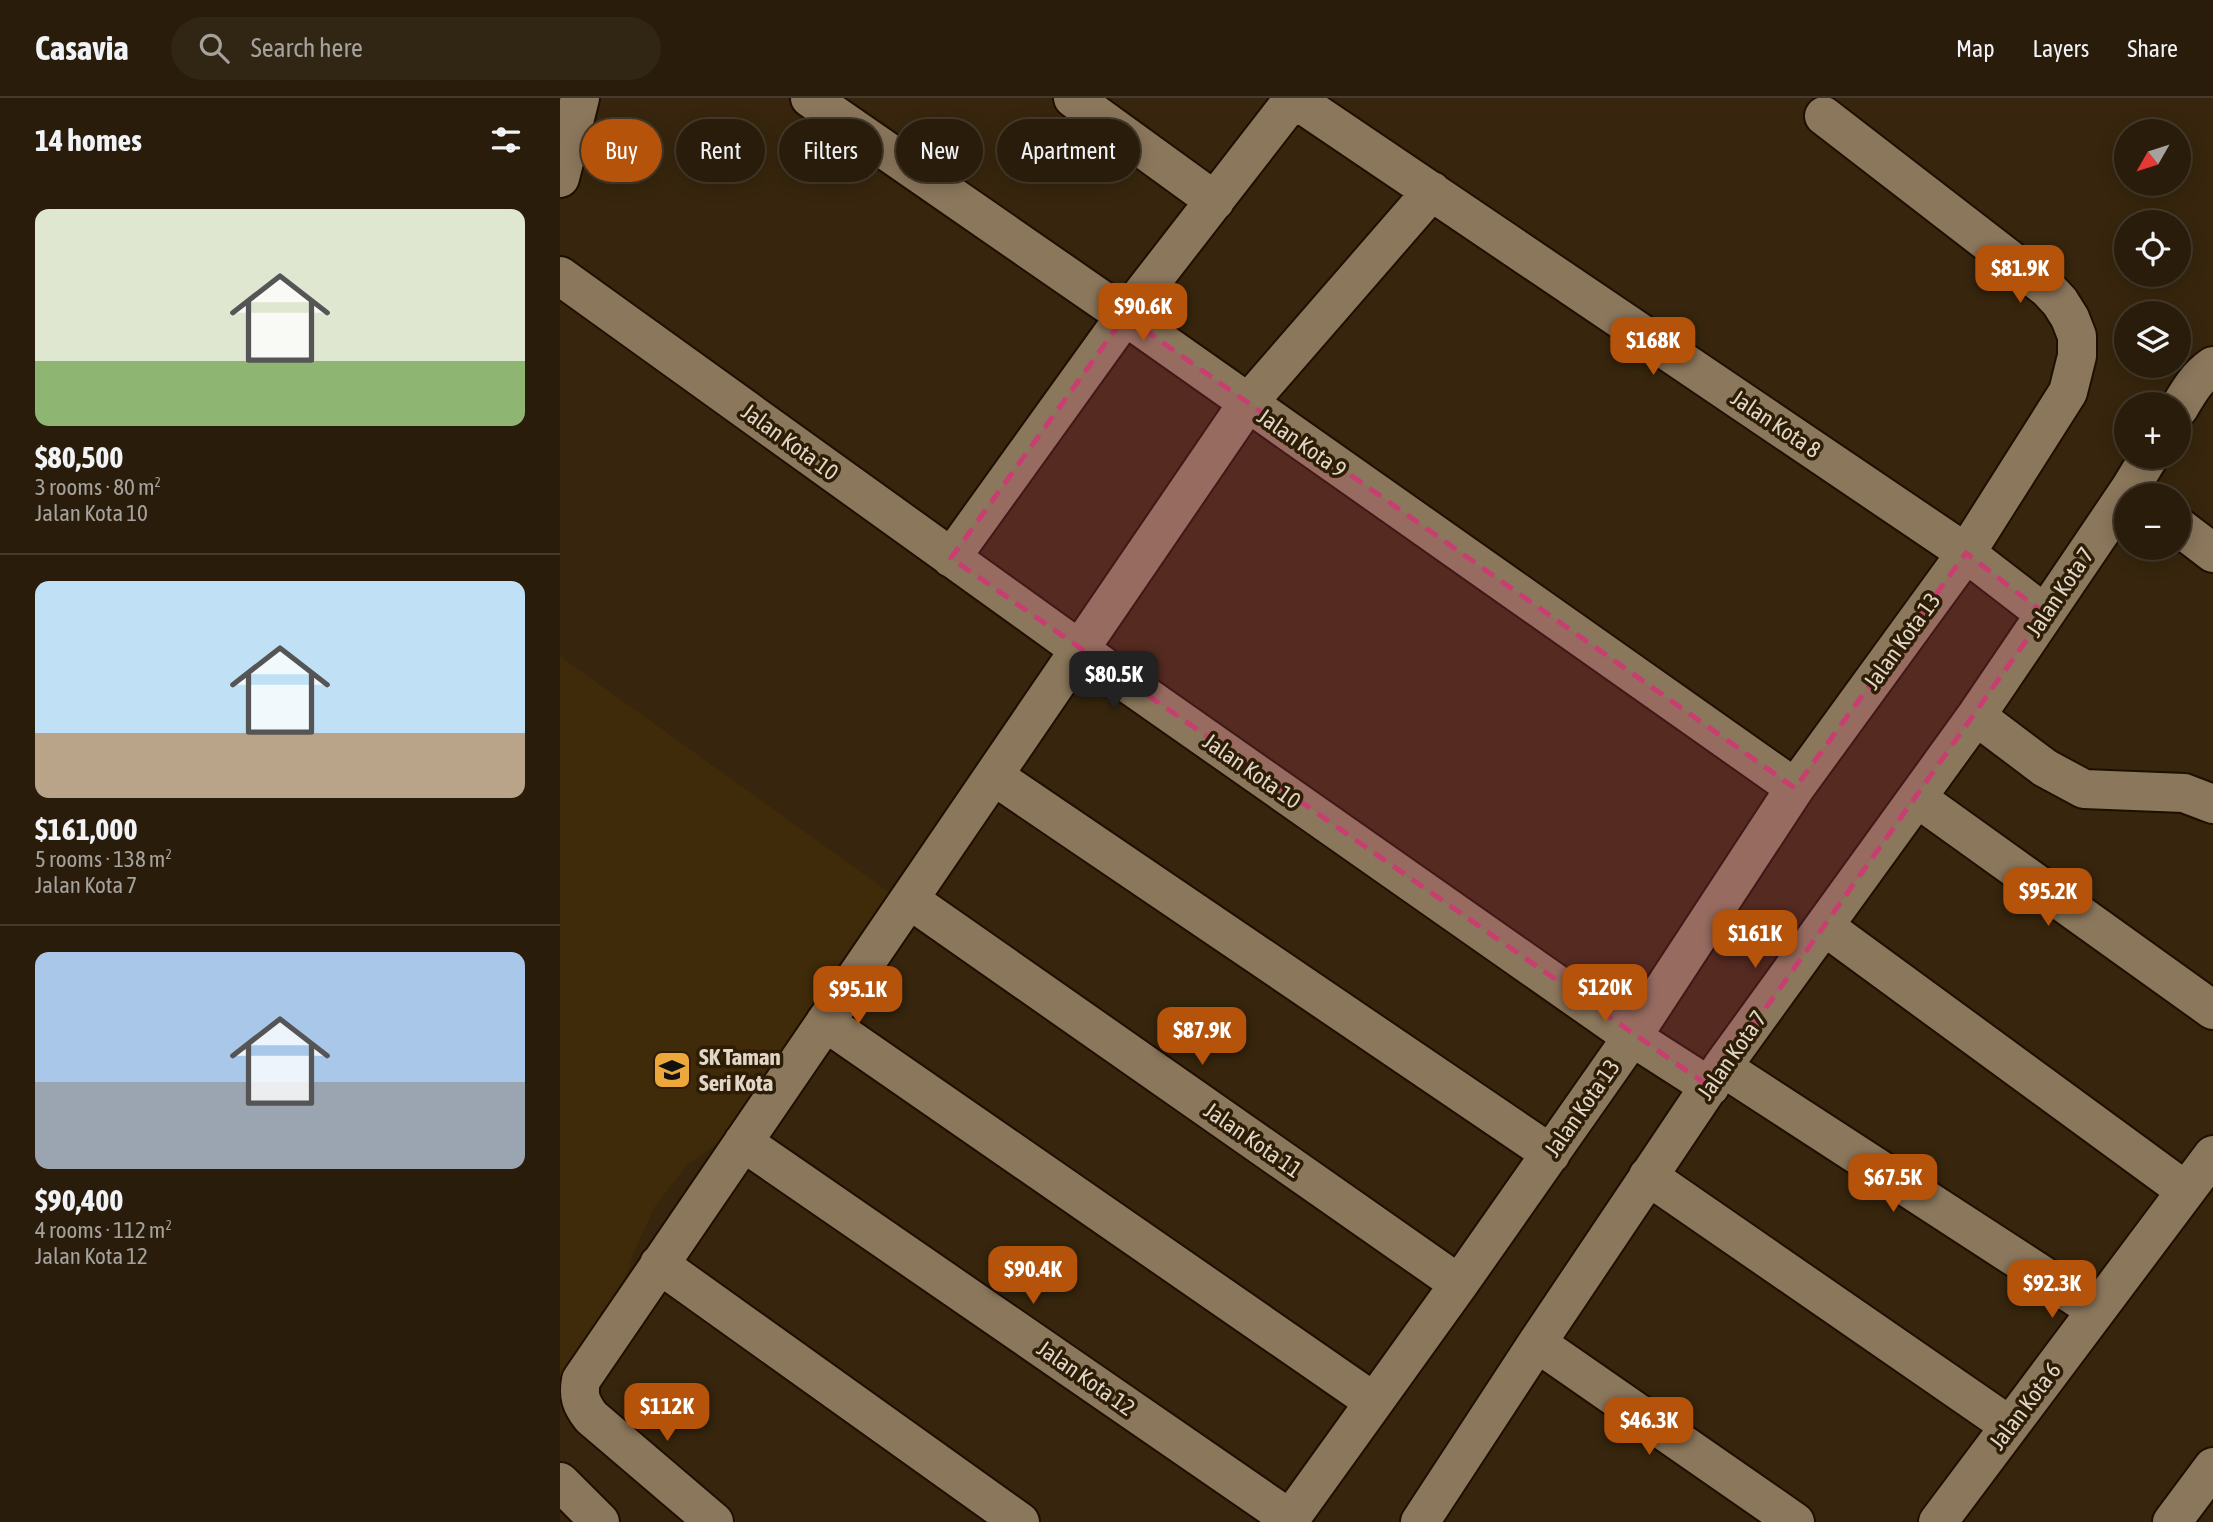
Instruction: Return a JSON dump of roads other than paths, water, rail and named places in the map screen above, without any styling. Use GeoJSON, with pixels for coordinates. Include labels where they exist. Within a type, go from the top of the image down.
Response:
{"type":"FeatureCollection","features":[{"type":"Feature","properties":{"kind":"street"},"geometry":{"type":"LineString","coordinates":[[560,178],[580,98]]}},
{"type":"Feature","properties":{"kind":"street","name":"Jalan Kota 9"},"geometry":{"type":"LineString","coordinates":[[810,98],[1795,788]]}},
{"type":"Feature","properties":{"kind":"street"},"geometry":{"type":"LineString","coordinates":[[1073,98],[1215,201]]}},
{"type":"Feature","properties":{"kind":"street"},"geometry":{"type":"LineString","coordinates":[[951,558],[1125,317],[1293,98]]}},
{"type":"Feature","properties":{"kind":"street","name":"Jalan Kota 8"},"geometry":{"type":"LineString","coordinates":[[1293,98],[1966,553],[2045,614]]}},
{"type":"Feature","properties":{"kind":"street","name":"Jalan Kota 13"},"geometry":{"type":"LineString","coordinates":[[1289,1521],[1632,1037],[1795,788],[1966,553],[2068,392],[2077,356],[2077,336],[2060,302],[2048,289],[1824,116]]}},
{"type":"Feature","properties":{"kind":"street"},"geometry":{"type":"LineString","coordinates":[[713,1522],[591,1417],[582,1406],[579,1393],[581,1380],[1247,404],[1432,191]]}},
{"type":"Feature","properties":{"kind":"street","name":"Jalan Kota 10"},"geometry":{"type":"LineString","coordinates":[[560,276],[1080,650],[1632,1037],[1716,1077],[2096,1310]]}},
{"type":"Feature","properties":{"kind":"street"},"geometry":{"type":"LineString","coordinates":[[2191,392],[2208,369]]}},
{"type":"Feature","properties":{"kind":"street","name":"Jalan Kota 7"},"geometry":{"type":"LineString","coordinates":[[1422,1521],[1537,1343],[1716,1077],[2114,519]]}},
{"type":"Feature","properties":{"kind":"street"},"geometry":{"type":"LineString","coordinates":[[2191,536],[2213,553]]}},
{"type":"Feature","properties":{"kind":"street"},"geometry":{"type":"LineString","coordinates":[[1976,716],[2045,768],[2084,789],[2184,793],[2213,804]]}},
{"type":"Feature","properties":{"kind":"street"},"geometry":{"type":"LineString","coordinates":[[994,776],[1551,1154]]}},
{"type":"Feature","properties":{"kind":"street"},"geometry":{"type":"LineString","coordinates":[[1917,798],[2213,1010]]}},
{"type":"Feature","properties":{"kind":"street","name":"Jalan Kota 11"},"geometry":{"type":"LineString","coordinates":[[910,900],[1459,1284]]}},
{"type":"Feature","properties":{"kind":"street"},"geometry":{"type":"LineString","coordinates":[[1824,926],[2186,1191]]}},
{"type":"Feature","properties":{"kind":"street"},"geometry":{"type":"LineString","coordinates":[[825,1022],[1374,1402]]}},
{"type":"Feature","properties":{"kind":"street","name":"Jalan Kota 12"},"geometry":{"type":"LineString","coordinates":[[743,1142],[1289,1521]]}},
{"type":"Feature","properties":{"kind":"street","name":"Jalan Kota 6"},"geometry":{"type":"LineString","coordinates":[[1938,1522],[2213,1155]]}},
{"type":"Feature","properties":{"kind":"street"},"geometry":{"type":"LineString","coordinates":[[1648,1177],[2010,1426]]}},
{"type":"Feature","properties":{"kind":"street"},"geometry":{"type":"LineString","coordinates":[[659,1264],[1020,1522]]}},
{"type":"Feature","properties":{"kind":"street"},"geometry":{"type":"LineString","coordinates":[[1537,1343],[1795,1522]]}},
{"type":"Feature","properties":{"kind":"street"},"geometry":{"type":"LineString","coordinates":[[2172,1522],[2213,1466]]}},
{"type":"Feature","properties":{"kind":"street"},"geometry":{"type":"LineString","coordinates":[[560,1482],[600,1522]]}},
{"type":"Feature","properties":{"kind":"place","name":"SK Taman Seri Kota"},"geometry":{"type":"Point","coordinates":[672,1070]}}]}
